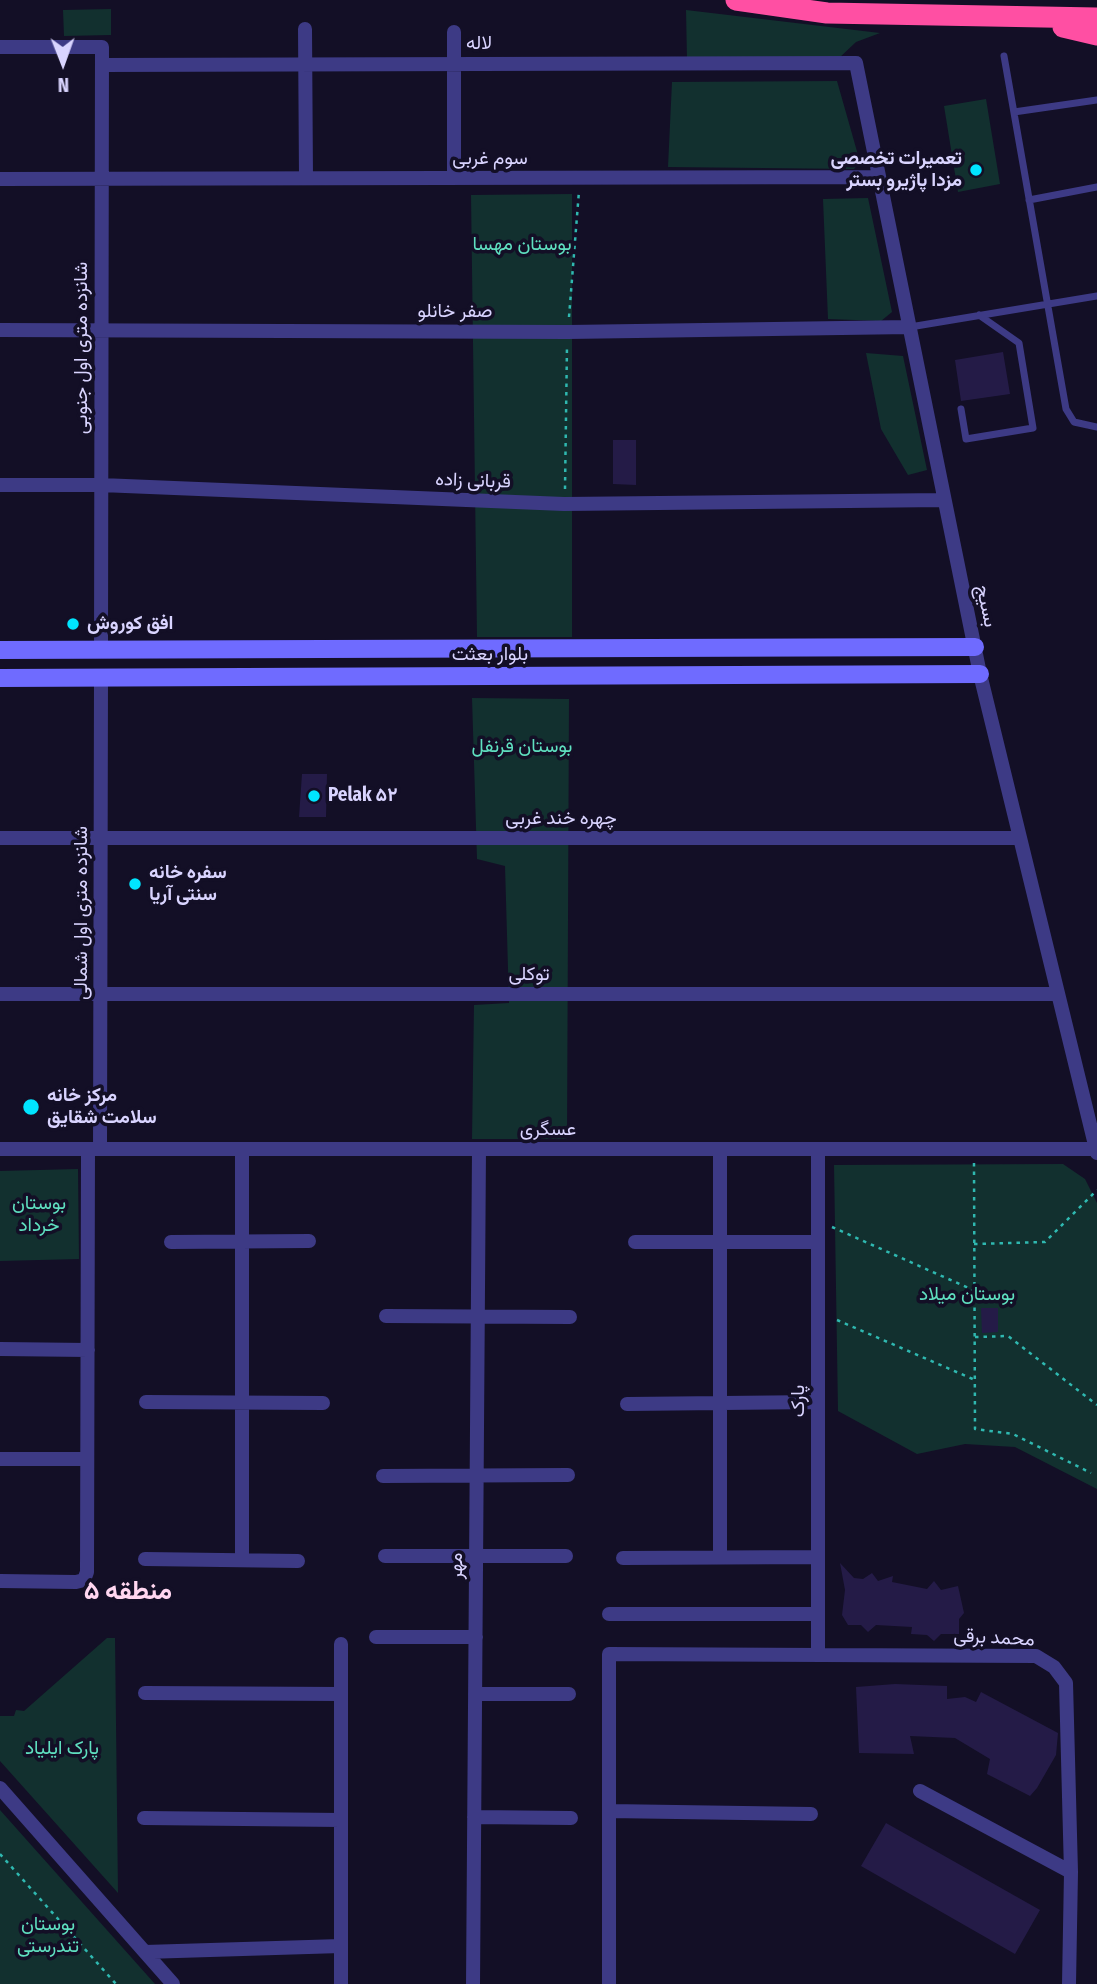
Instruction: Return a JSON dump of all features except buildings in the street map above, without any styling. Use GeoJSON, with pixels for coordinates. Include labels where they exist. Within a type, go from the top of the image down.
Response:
{"type":"FeatureCollection","features":[{"type":"Feature","properties":{"kind":"highway"},"geometry":{"type":"LineString","coordinates":[[736,0],[827,13],[1020,19],[1097,18]]}},
{"type":"Feature","properties":{"kind":"highway"},"geometry":{"type":"LineString","coordinates":[[1020,19],[1097,35]]}},
{"type":"Feature","properties":{"kind":"street"},"geometry":{"type":"LineString","coordinates":[[305,29],[306,178]]}},
{"type":"Feature","properties":{"kind":"street"},"geometry":{"type":"LineString","coordinates":[[454,32],[454,178]]}},
{"type":"Feature","properties":{"kind":"street","name":"شانزده متری اول جنوبی"},"geometry":{"type":"LineString","coordinates":[[0,47],[102,47],[101,649]]}},
{"type":"Feature","properties":{"kind":"street","name":"لاله"},"geometry":{"type":"LineString","coordinates":[[102,65],[856,63]]}},
{"type":"Feature","properties":{"kind":"street","name":"بسیج"},"geometry":{"type":"LineString","coordinates":[[856,63],[980,674],[1058,994],[1090,1099],[1096,1151]]}},
{"type":"Feature","properties":{"kind":"street","name":"سوم غربی"},"geometry":{"type":"LineString","coordinates":[[0,179],[879,177]]}},
{"type":"Feature","properties":{"kind":"street","name":"صفر خانلو"},"geometry":{"type":"LineString","coordinates":[[0,330],[568,332],[909,327]]}},
{"type":"Feature","properties":{"kind":"street","name":"قربانی زاده"},"geometry":{"type":"LineString","coordinates":[[0,485],[102,485],[564,504],[944,500]]}},
{"type":"Feature","properties":{"kind":"street","name":"بلوار بعثت"},"geometry":{"type":"LineString","coordinates":[[0,650],[975,648]]}},
{"type":"Feature","properties":{"kind":"street"},"geometry":{"type":"LineString","coordinates":[[101,649],[101,677]]}},
{"type":"Feature","properties":{"kind":"street","name":"بلوار بعثت"},"geometry":{"type":"LineString","coordinates":[[0,678],[980,674]]}},
{"type":"Feature","properties":{"kind":"street","name":"شانزده متری اول شمالی"},"geometry":{"type":"LineString","coordinates":[[0,1581],[84,1580],[87,1572],[88,1350],[101,994],[101,677]]}},
{"type":"Feature","properties":{"kind":"street","name":"چهره خند غربی"},"geometry":{"type":"LineString","coordinates":[[0,838],[1020,838]]}},
{"type":"Feature","properties":{"kind":"street","name":"توکلی"},"geometry":{"type":"LineString","coordinates":[[0,994],[1058,994]]}},
{"type":"Feature","properties":{"kind":"street","name":"عسگری"},"geometry":{"type":"LineString","coordinates":[[0,1149],[1096,1151]]}},
{"type":"Feature","properties":{"kind":"street"},"geometry":{"type":"LineString","coordinates":[[242,1149],[242,1560]]}},
{"type":"Feature","properties":{"kind":"street","name":"مهر"},"geometry":{"type":"LineString","coordinates":[[473,1984],[479,1149]]}},
{"type":"Feature","properties":{"kind":"street"},"geometry":{"type":"LineString","coordinates":[[720,1149],[720,1557]]}},
{"type":"Feature","properties":{"kind":"street","name":"پارک"},"geometry":{"type":"LineString","coordinates":[[818,1149],[818,1654]]}},
{"type":"Feature","properties":{"kind":"street"},"geometry":{"type":"LineString","coordinates":[[171,1242],[309,1241]]}},
{"type":"Feature","properties":{"kind":"street"},"geometry":{"type":"LineString","coordinates":[[635,1242],[818,1242]]}},
{"type":"Feature","properties":{"kind":"street"},"geometry":{"type":"LineString","coordinates":[[386,1316],[570,1317]]}},
{"type":"Feature","properties":{"kind":"street"},"geometry":{"type":"LineString","coordinates":[[0,1349],[88,1350]]}},
{"type":"Feature","properties":{"kind":"street"},"geometry":{"type":"LineString","coordinates":[[146,1402],[323,1403]]}},
{"type":"Feature","properties":{"kind":"street"},"geometry":{"type":"LineString","coordinates":[[627,1404],[818,1402]]}},
{"type":"Feature","properties":{"kind":"street"},"geometry":{"type":"LineString","coordinates":[[0,1459],[86,1459]]}},
{"type":"Feature","properties":{"kind":"street"},"geometry":{"type":"LineString","coordinates":[[383,1476],[568,1475]]}},
{"type":"Feature","properties":{"kind":"street"},"geometry":{"type":"LineString","coordinates":[[385,1556],[566,1556]]}},
{"type":"Feature","properties":{"kind":"street"},"geometry":{"type":"LineString","coordinates":[[623,1558],[818,1557]]}},
{"type":"Feature","properties":{"kind":"street"},"geometry":{"type":"LineString","coordinates":[[145,1559],[298,1560]]}},
{"type":"Feature","properties":{"kind":"street"},"geometry":{"type":"LineString","coordinates":[[609,1614],[818,1614]]}},
{"type":"Feature","properties":{"kind":"street"},"geometry":{"type":"LineString","coordinates":[[376,1637],[476,1637]]}},
{"type":"Feature","properties":{"kind":"street"},"geometry":{"type":"LineString","coordinates":[[341,1644],[341,1984]]}},
{"type":"Feature","properties":{"kind":"street","name":"محمد برقی"},"geometry":{"type":"LineString","coordinates":[[609,1811],[609,1654],[1035,1656],[1054,1667],[1066,1683],[1071,1872],[1069,1984]]}},
{"type":"Feature","properties":{"kind":"street"},"geometry":{"type":"LineString","coordinates":[[145,1693],[341,1694]]}},
{"type":"Feature","properties":{"kind":"street"},"geometry":{"type":"LineString","coordinates":[[475,1694],[569,1694]]}},
{"type":"Feature","properties":{"kind":"street"},"geometry":{"type":"LineString","coordinates":[[0,1788],[173,1984]]}},
{"type":"Feature","properties":{"kind":"street"},"geometry":{"type":"LineString","coordinates":[[920,1791],[1071,1872]]}},
{"type":"Feature","properties":{"kind":"street"},"geometry":{"type":"LineString","coordinates":[[609,1984],[609,1811],[811,1814]]}},
{"type":"Feature","properties":{"kind":"street"},"geometry":{"type":"LineString","coordinates":[[474,1817],[571,1818]]}},
{"type":"Feature","properties":{"kind":"street"},"geometry":{"type":"LineString","coordinates":[[144,1818],[341,1820]]}},
{"type":"Feature","properties":{"kind":"street"},"geometry":{"type":"LineString","coordinates":[[145,1952],[341,1946]]}},
{"type":"Feature","properties":{"kind":"lane"},"geometry":{"type":"LineString","coordinates":[[1004,56],[1066,409],[1074,422],[1097,427]]}},
{"type":"Feature","properties":{"kind":"lane"},"geometry":{"type":"LineString","coordinates":[[1014,112],[1097,100]]}},
{"type":"Feature","properties":{"kind":"lane"},"geometry":{"type":"LineString","coordinates":[[1029,200],[1097,187]]}},
{"type":"Feature","properties":{"kind":"lane"},"geometry":{"type":"LineString","coordinates":[[909,327],[1097,296]]}},
{"type":"Feature","properties":{"kind":"lane"},"geometry":{"type":"LineString","coordinates":[[961,408],[966,439],[1033,428],[1019,343],[979,316]]}},
{"type":"Feature","properties":{"kind":"path"},"geometry":{"type":"LineString","coordinates":[[973,1149],[975,1429],[1013,1434],[1091,1473]]}},
{"type":"Feature","properties":{"kind":"path"},"geometry":{"type":"LineString","coordinates":[[974,1244],[1045,1242],[1097,1190]]}},
{"type":"Feature","properties":{"kind":"path"},"geometry":{"type":"LineString","coordinates":[[818,1212],[835,1230],[974,1291]]}},
{"type":"Feature","properties":{"kind":"path"},"geometry":{"type":"LineString","coordinates":[[837,1320],[975,1380]]}},
{"type":"Feature","properties":{"kind":"path"},"geometry":{"type":"LineString","coordinates":[[975,1338],[1008,1336],[1097,1405]]}},
{"type":"Feature","properties":{"kind":"path"},"geometry":{"type":"LineString","coordinates":[[0,1854],[117,1984]]}},
{"type":"Feature","properties":{"kind":"green space"},"geometry":{"type":"Polygon","coordinates":[[[111,9],[111,35],[64,36],[63,10],[111,9]]]}},
{"type":"Feature","properties":{"kind":"green space"},"geometry":{"type":"Polygon","coordinates":[[[686,10],[880,33],[856,42],[838,59],[687,59],[686,10]]]}},
{"type":"Feature","properties":{"kind":"green space"},"geometry":{"type":"Polygon","coordinates":[[[837,81],[860,162],[854,169],[668,167],[672,82],[837,81]]]}},
{"type":"Feature","properties":{"kind":"green space"},"geometry":{"type":"Polygon","coordinates":[[[986,99],[1000,184],[958,192],[944,106],[986,99]]]}},
{"type":"Feature","properties":{"kind":"green space","name":"بوستان مهسا"},"geometry":{"type":"Polygon","coordinates":[[[572,194],[572,637],[477,637],[471,195],[572,194]]]}},
{"type":"Feature","properties":{"kind":"green space"},"geometry":{"type":"Polygon","coordinates":[[[868,198],[892,312],[881,321],[828,319],[823,199],[868,198]]]}},
{"type":"Feature","properties":{"kind":"green space"},"geometry":{"type":"Polygon","coordinates":[[[866,353],[903,356],[927,470],[908,475],[881,429],[866,353]]]}},
{"type":"Feature","properties":{"kind":"green space","name":"بوستان قرنفل"},"geometry":{"type":"Polygon","coordinates":[[[472,698],[569,699],[567,1139],[472,1139],[474,1005],[509,1003],[505,866],[477,859],[472,698]]]}},
{"type":"Feature","properties":{"kind":"green space","name":"بوستان میلاد"},"geometry":{"type":"Polygon","coordinates":[[[1063,1164],[1085,1179],[1097,1203],[1097,1489],[1015,1447],[965,1444],[917,1454],[838,1411],[834,1165],[1063,1164]]]}},
{"type":"Feature","properties":{"kind":"green space","name":"بوستان خرداد"},"geometry":{"type":"Polygon","coordinates":[[[78,1169],[79,1259],[0,1261],[0,1171],[78,1169]]]}},
{"type":"Feature","properties":{"kind":"green space","name":"پارک ایلیاد"},"geometry":{"type":"Polygon","coordinates":[[[107,1638],[115,1638],[118,1893],[0,1761],[0,1716],[14,1716],[16,1710],[24,1711],[107,1638]]]}},
{"type":"Feature","properties":{"kind":"green space","name":"بوستان تندرستی"},"geometry":{"type":"Polygon","coordinates":[[[0,1810],[155,1984],[0,1984],[0,1810]]]}},
{"type":"Feature","properties":{"kind":"place","name":"تعمیرات تخصصی مزدا پاژیرو بستر"},"geometry":{"type":"Point","coordinates":[976,170]}},
{"type":"Feature","properties":{"kind":"place","name":"افق کوروش"},"geometry":{"type":"Point","coordinates":[73,624]}},
{"type":"Feature","properties":{"kind":"place","name":"Pelak ۵۲"},"geometry":{"type":"Point","coordinates":[314,796]}},
{"type":"Feature","properties":{"kind":"place","name":"سفره خانه سنتی آریا"},"geometry":{"type":"Point","coordinates":[135,884]}},
{"type":"Feature","properties":{"kind":"place","name":"مرکز خانه سلامت شقایق"},"geometry":{"type":"Point","coordinates":[31,1107]}},
{"type":"Feature","properties":{"kind":"district","name":"منطقه ۵"},"geometry":{"type":"Point","coordinates":[128,1592]}}]}
